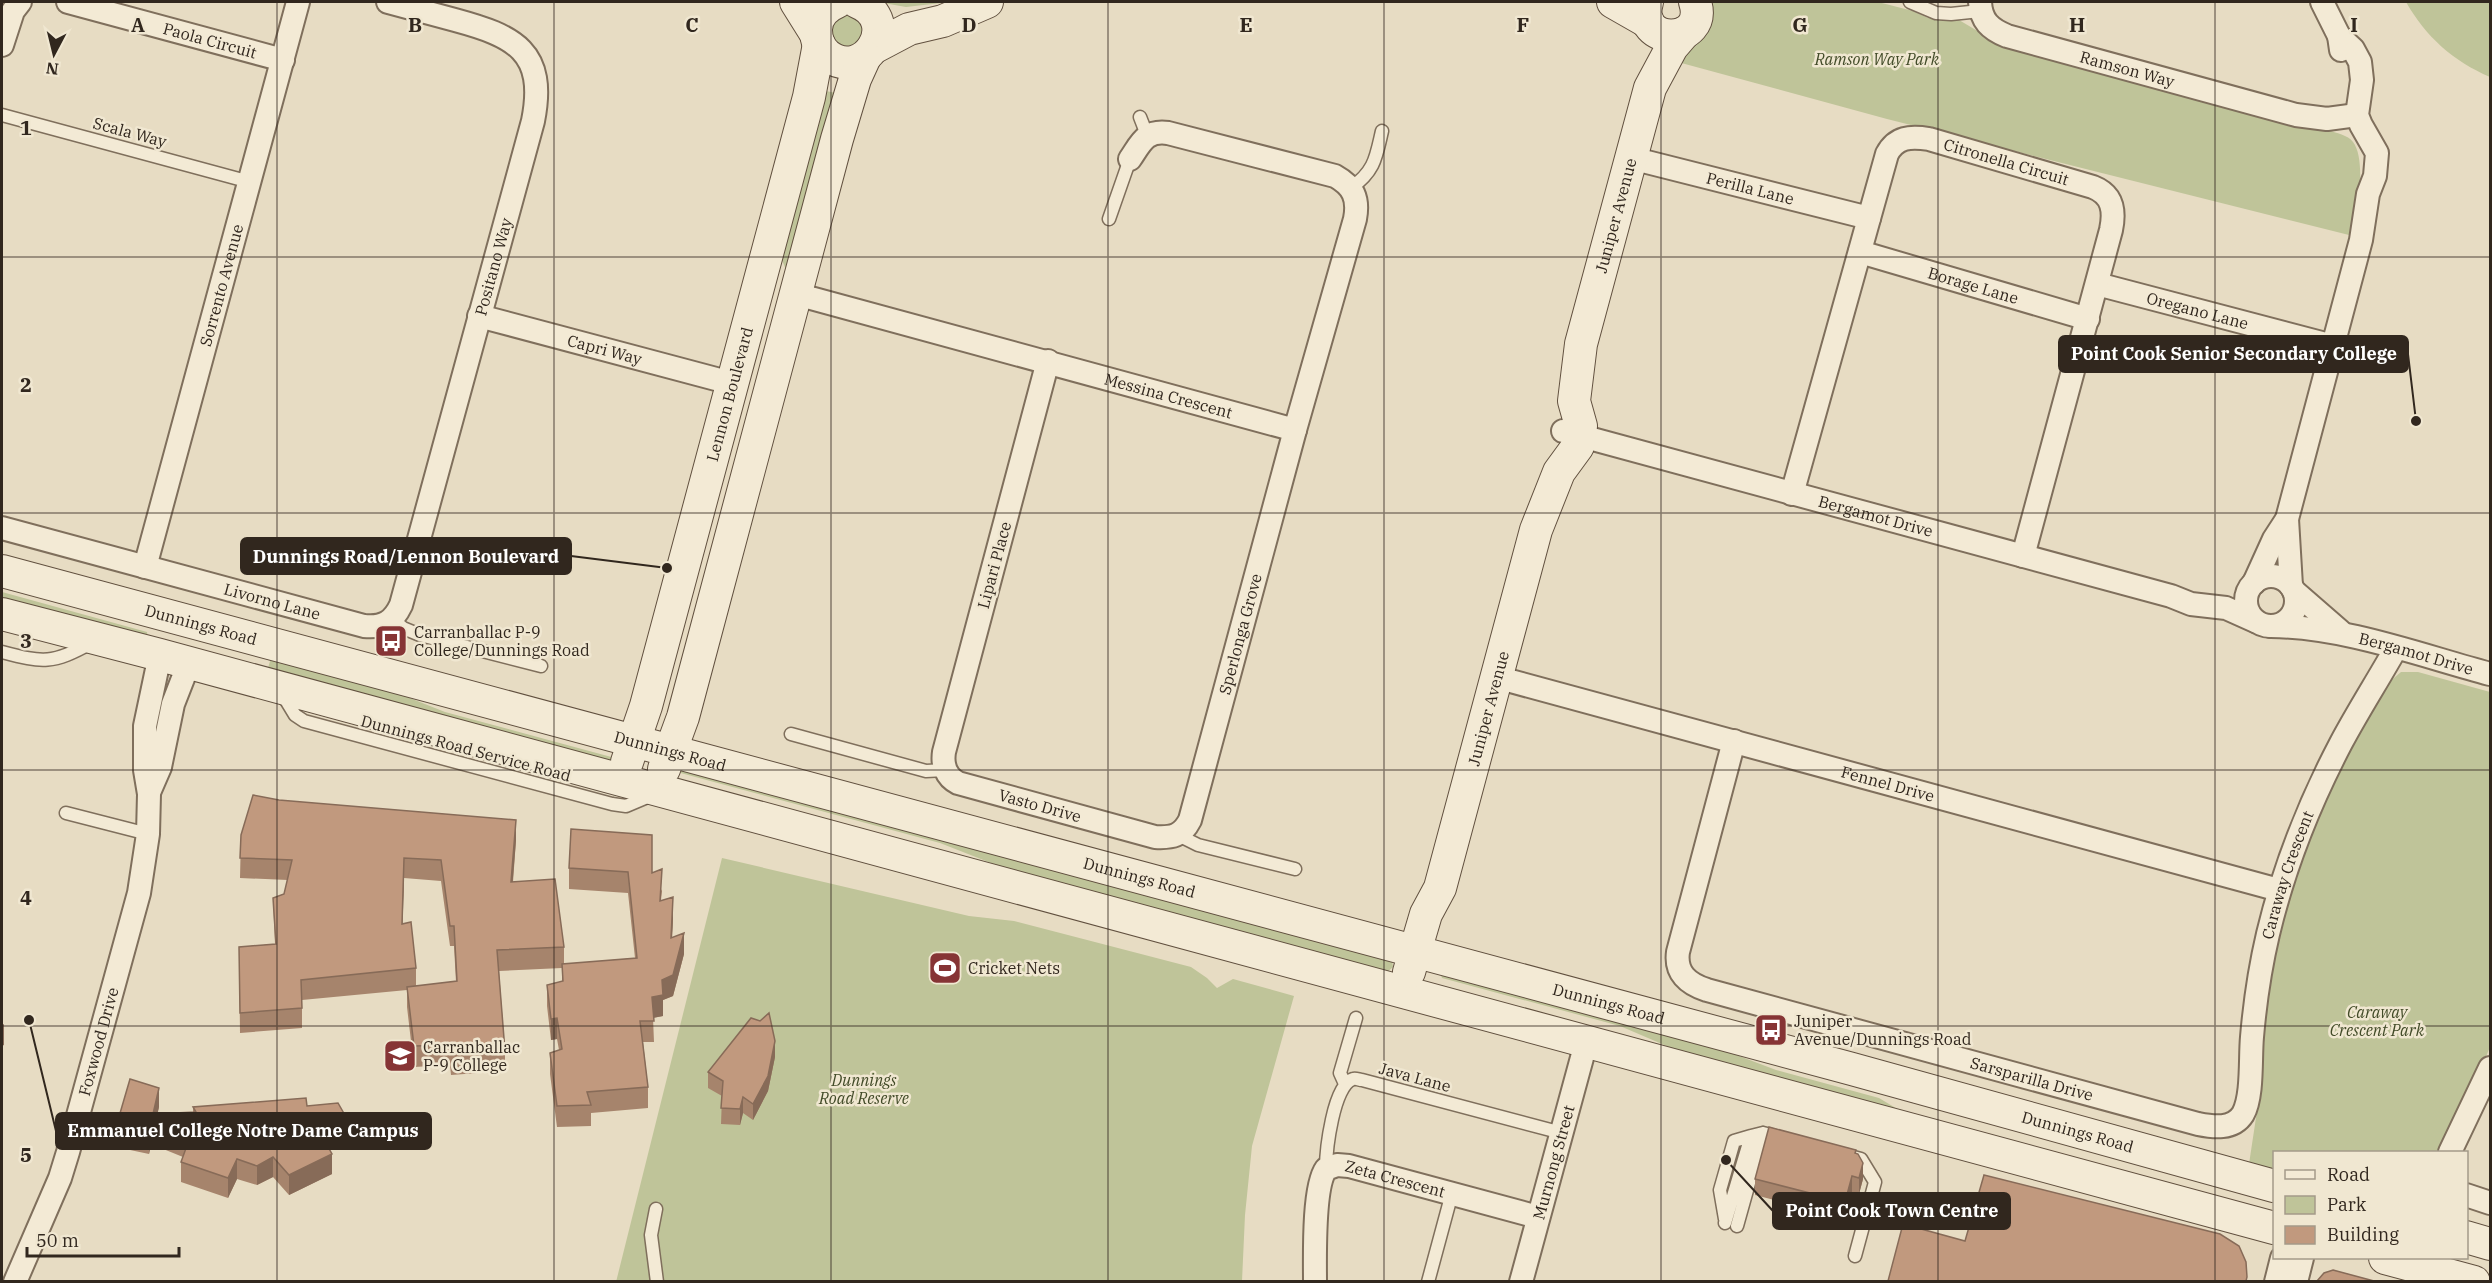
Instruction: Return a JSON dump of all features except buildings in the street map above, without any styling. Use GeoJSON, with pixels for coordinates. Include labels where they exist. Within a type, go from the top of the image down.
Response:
{"type":"FeatureCollection","features":[{"type":"Feature","properties":{"kind":"main road"},"geometry":{"type":"LineString","coordinates":[[796,2],[825,53],[839,61],[850,62],[909,29],[943,21],[976,6]]}},
{"type":"Feature","properties":{"kind":"main road","name":"Lennon Boulevard"},"geometry":{"type":"LineString","coordinates":[[621,780],[649,695],[811,91],[817,23],[821,14],[837,2]]}},
{"type":"Feature","properties":{"kind":"main road"},"geometry":{"type":"LineString","coordinates":[[1613,2],[1649,17],[1666,36],[1684,33]]}},
{"type":"Feature","properties":{"kind":"main road","name":"Juniper Avenue"},"geometry":{"type":"LineString","coordinates":[[1412,995],[1423,954],[1441,917],[1440,888],[1536,530],[1555,480],[1574,452],[1571,434],[1581,426],[1574,401],[1581,344],[1650,88],[1672,47],[1691,27],[1696,18],[1695,2]]}},
{"type":"Feature","properties":{"kind":"main road"},"geometry":{"type":"LineString","coordinates":[[863,5],[922,14],[941,14],[976,6]]}},
{"type":"Feature","properties":{"kind":"main road"},"geometry":{"type":"LineString","coordinates":[[656,790],[683,717],[855,79],[878,37],[875,16],[863,5]]}},
{"type":"Feature","properties":{"kind":"main road","name":"Juniper Avenue"},"geometry":{"type":"LineString","coordinates":[[1649,17],[1650,88]]}},
{"type":"Feature","properties":{"kind":"main road"},"geometry":{"type":"LineString","coordinates":[[759,284],[796,294]]}},
{"type":"Feature","properties":{"kind":"main road","name":"Dunnings Road"},"geometry":{"type":"LineString","coordinates":[[2,571],[2273,1186]]}},
{"type":"Feature","properties":{"kind":"main road"},"geometry":{"type":"LineString","coordinates":[[2,614],[2273,1228]]}},
{"type":"Feature","properties":{"kind":"main road"},"geometry":{"type":"LineString","coordinates":[[175,659],[188,622]]}},
{"type":"Feature","properties":{"kind":"main road"},"geometry":{"type":"LineString","coordinates":[[1852,1070],[1909,1104],[1924,1125],[1924,1134]]}},
{"type":"Feature","properties":{"kind":"main road"},"geometry":{"type":"LineString","coordinates":[[2468,1238],[2490,1244]]}},
{"type":"Feature","properties":{"kind":"main road"},"geometry":{"type":"LineString","coordinates":[[2392,1259],[2474,1281]]}},
{"type":"Feature","properties":{"kind":"street"},"geometry":{"type":"LineString","coordinates":[[2,45],[13,11],[20,2]]}},
{"type":"Feature","properties":{"kind":"street","name":"Paola Circuit"},"geometry":{"type":"LineString","coordinates":[[68,2],[283,60]]}},
{"type":"Feature","properties":{"kind":"street","name":"Sorrento Avenue"},"geometry":{"type":"LineString","coordinates":[[145,567],[298,2]]}},
{"type":"Feature","properties":{"kind":"street","name":"Positano Way"},"geometry":{"type":"LineString","coordinates":[[388,2],[484,28],[507,37],[525,54],[534,74],[537,95],[533,121],[401,605],[392,619]]}},
{"type":"Feature","properties":{"kind":"street"},"geometry":{"type":"LineString","coordinates":[[2287,519],[2292,589],[2296,604],[2291,616],[2281,624],[2263,623],[2249,615],[2245,604],[2274,539],[2287,519],[2361,240],[2368,194],[2375,176],[2377,153],[2361,125],[2350,116],[2362,80],[2360,62],[2353,49],[2339,36],[2322,2]]}},
{"type":"Feature","properties":{"kind":"street","name":"Ramson Way"},"geometry":{"type":"LineString","coordinates":[[1980,6],[1989,27],[2007,36],[2296,115],[2327,119],[2350,116]]}},
{"type":"Feature","properties":{"kind":"street"},"geometry":{"type":"LineString","coordinates":[[1130,159],[1144,126],[1159,132],[1335,177],[1351,188],[1356,199],[1355,219],[1295,430]]}},
{"type":"Feature","properties":{"kind":"street","name":"Citronella Circuit"},"geometry":{"type":"LineString","coordinates":[[1792,494],[1885,158],[1896,141],[1905,138],[1929,139],[2093,187],[2107,195],[2112,205],[2113,222],[2023,556]]}},
{"type":"Feature","properties":{"kind":"street","name":"Perilla Lane"},"geometry":{"type":"LineString","coordinates":[[1631,158],[1869,218]]}},
{"type":"Feature","properties":{"kind":"street","name":"Borage Lane"},"geometry":{"type":"LineString","coordinates":[[1860,252],[2088,319]]}},
{"type":"Feature","properties":{"kind":"street","name":"Oregano Lane"},"geometry":{"type":"LineString","coordinates":[[2097,284],[2333,346]]}},
{"type":"Feature","properties":{"kind":"street","name":"Messina Crescent"},"geometry":{"type":"LineString","coordinates":[[796,294],[1295,430]]}},
{"type":"Feature","properties":{"kind":"street","name":"Capri Way"},"geometry":{"type":"LineString","coordinates":[[479,316],[731,383]]}},
{"type":"Feature","properties":{"kind":"street","name":"Lipari Place"},"geometry":{"type":"LineString","coordinates":[[945,770],[944,752],[1048,361]]}},
{"type":"Feature","properties":{"kind":"street","name":"Sperlonga Grove"},"geometry":{"type":"LineString","coordinates":[[1178,835],[1185,830],[1190,820],[1295,430]]}},
{"type":"Feature","properties":{"kind":"street","name":"Bergamot Drive"},"geometry":{"type":"LineString","coordinates":[[1571,434],[2171,596],[2191,604],[2226,608],[2263,623],[2305,626],[2342,633],[2490,674]]}},
{"type":"Feature","properties":{"kind":"street","name":"Livorno Lane"},"geometry":{"type":"LineString","coordinates":[[2,528],[364,626],[380,626],[392,619]]}},
{"type":"Feature","properties":{"kind":"street"},"geometry":{"type":"LineString","coordinates":[[2252,584],[2271,576],[2282,579],[2292,589]]}},
{"type":"Feature","properties":{"kind":"street","name":"Bergamot Drive"},"geometry":{"type":"LineString","coordinates":[[2171,596],[2219,594],[2252,584]]}},
{"type":"Feature","properties":{"kind":"street","name":"Bergamot Drive"},"geometry":{"type":"LineString","coordinates":[[2292,589],[2342,633]]}},
{"type":"Feature","properties":{"kind":"street","name":"Caraway Crescent"},"geometry":{"type":"LineString","coordinates":[[2237,1120],[2247,1104],[2258,986],[2279,890],[2303,825],[2326,774],[2342,741],[2396,648]]}},
{"type":"Feature","properties":{"kind":"street","name":"Foxwood Drive"},"geometry":{"type":"LineString","coordinates":[[15,1281],[48,1207],[68,1152],[134,915],[148,834],[149,794],[160,767],[171,712],[175,659]]}},
{"type":"Feature","properties":{"kind":"street","name":"Fennel Drive"},"geometry":{"type":"LineString","coordinates":[[1496,677],[2279,890]]}},
{"type":"Feature","properties":{"kind":"street","name":"Sarsparilla Drive"},"geometry":{"type":"LineString","coordinates":[[1734,741],[1678,952],[1681,973],[1690,983],[1707,990],[2198,1124],[2216,1127],[2232,1124],[2237,1120]]}},
{"type":"Feature","properties":{"kind":"street","name":"Vasto Drive"},"geometry":{"type":"LineString","coordinates":[[945,770],[958,783],[1155,837],[1167,838],[1178,835]]}},
{"type":"Feature","properties":{"kind":"street","name":"Murnong Street"},"geometry":{"type":"LineString","coordinates":[[1521,1281],[1586,1042]]}},
{"type":"Feature","properties":{"kind":"street"},"geometry":{"type":"LineString","coordinates":[[2450,1151],[2490,1068]]}},
{"type":"Feature","properties":{"kind":"street","name":"Zeta Crescent"},"geometry":{"type":"LineString","coordinates":[[1316,1281],[1315,1236],[1321,1183],[1326,1169],[1337,1165],[1349,1166],[1538,1217]]}},
{"type":"Feature","properties":{"kind":"street"},"geometry":{"type":"LineString","coordinates":[[2468,1196],[2490,1203]]}},
{"type":"Feature","properties":{"kind":"street"},"geometry":{"type":"LineString","coordinates":[[2276,1281],[2282,1259]]}},
{"type":"Feature","properties":{"kind":"street"},"geometry":{"type":"LineString","coordinates":[[2295,1281],[2301,1259]]}},
{"type":"Feature","properties":{"kind":"lane","name":"Ramson Way"},"geometry":{"type":"LineString","coordinates":[[1910,2],[1936,13],[1951,14],[1980,6]]}},
{"type":"Feature","properties":{"kind":"lane","name":"Scala Way"},"geometry":{"type":"LineString","coordinates":[[2,115],[250,182]]}},
{"type":"Feature","properties":{"kind":"lane"},"geometry":{"type":"LineString","coordinates":[[1351,188],[1373,167],[1382,130]]}},
{"type":"Feature","properties":{"kind":"lane"},"geometry":{"type":"LineString","coordinates":[[1109,219],[1130,159]]}},
{"type":"Feature","properties":{"kind":"lane"},"geometry":{"type":"LineString","coordinates":[[392,619],[402,628],[420,635],[542,666]]}},
{"type":"Feature","properties":{"kind":"lane"},"geometry":{"type":"LineString","coordinates":[[2,652],[32,660],[51,660],[65,658],[98,640]]}},
{"type":"Feature","properties":{"kind":"lane","name":"Dunnings Road Service Road"},"geometry":{"type":"LineString","coordinates":[[279,688],[295,715],[304,721],[612,804],[626,806],[634,804],[654,794],[656,790]]}},
{"type":"Feature","properties":{"kind":"lane","name":"Vasto Drive"},"geometry":{"type":"LineString","coordinates":[[791,734],[927,771],[945,770]]}},
{"type":"Feature","properties":{"kind":"lane"},"geometry":{"type":"LineString","coordinates":[[66,813],[148,834]]}},
{"type":"Feature","properties":{"kind":"lane","name":"Vasto Drive"},"geometry":{"type":"LineString","coordinates":[[1178,835],[1198,845],[1295,869]]}},
{"type":"Feature","properties":{"kind":"lane"},"geometry":{"type":"LineString","coordinates":[[1326,1169],[1326,1146],[1340,1093],[1346,1084],[1340,1073],[1356,1018]]}},
{"type":"Feature","properties":{"kind":"lane","name":"Java Lane"},"geometry":{"type":"LineString","coordinates":[[1346,1084],[1353,1079],[1362,1080],[1562,1133]]}},
{"type":"Feature","properties":{"kind":"lane"},"geometry":{"type":"LineString","coordinates":[[1757,1134],[1731,1224],[1720,1190],[1734,1141],[1757,1134],[1796,1142]]}},
{"type":"Feature","properties":{"kind":"lane"},"geometry":{"type":"LineString","coordinates":[[1829,1150],[1861,1159],[1875,1182],[1855,1256]]}},
{"type":"Feature","properties":{"kind":"lane"},"geometry":{"type":"LineString","coordinates":[[1428,1281],[1452,1193]]}},
{"type":"Feature","properties":{"kind":"lane"},"geometry":{"type":"LineString","coordinates":[[656,1209],[651,1235],[657,1281]]}},
{"type":"Feature","properties":{"kind":"green space"},"geometry":{"type":"Polygon","coordinates":[[[878,2],[950,2],[906,7],[878,2]]]}},
{"type":"Feature","properties":{"kind":"green space","name":"Ramson Way Park"},"geometry":{"type":"Polygon","coordinates":[[[1704,2],[1878,2],[1913,11],[1928,18],[1959,20],[1991,39],[2342,134],[2353,142],[2359,161],[2360,188],[2353,236],[1887,119],[1674,61],[1704,2]]]}},
{"type":"Feature","properties":{"kind":"green space"},"geometry":{"type":"Polygon","coordinates":[[[2406,2],[2490,2],[2490,77],[2464,63],[2442,47],[2422,26],[2406,2]]]}},
{"type":"Feature","properties":{"kind":"green space"},"geometry":{"type":"Polygon","coordinates":[[[847,16],[858,20],[862,31],[858,42],[847,46],[836,42],[832,31],[836,20],[847,16]]]}},
{"type":"Feature","properties":{"kind":"green space"},"geometry":{"type":"Polygon","coordinates":[[[820,90],[842,94],[787,272],[779,253],[820,90]]]}},
{"type":"Feature","properties":{"kind":"green space"},"geometry":{"type":"Polygon","coordinates":[[[2,592],[147,632],[148,639],[2,600],[2,592]]]}},
{"type":"Feature","properties":{"kind":"green space"},"geometry":{"type":"Polygon","coordinates":[[[272,654],[357,677],[445,712],[615,758],[615,766],[267,672],[272,654]]]}},
{"type":"Feature","properties":{"kind":"green space","name":"Caraway Crescent Park"},"geometry":{"type":"Polygon","coordinates":[[[2401,672],[2418,672],[2490,692],[2490,1047],[2472,1090],[2440,1151],[2273,1151],[2273,1171],[2249,1164],[2257,1111],[2261,1027],[2284,909],[2330,783],[2388,683],[2401,672]]]}},
{"type":"Feature","properties":{"kind":"green space"},"geometry":{"type":"Polygon","coordinates":[[[684,766],[1392,960],[1393,967],[1385,974],[1014,872],[940,843],[677,772],[684,766]]]}},
{"type":"Feature","properties":{"kind":"green space","name":"Dunnings Road Reserve"},"geometry":{"type":"Polygon","coordinates":[[[722,858],[969,916],[1014,921],[1191,967],[1217,988],[1233,979],[1294,996],[1252,1146],[1245,1215],[1242,1281],[616,1282],[722,858]]]}},
{"type":"Feature","properties":{"kind":"green space"},"geometry":{"type":"Polygon","coordinates":[[[1440,973],[1676,1032],[1776,1070],[1879,1098],[1899,1110],[1690,1056],[1620,1026],[1442,978],[1440,973]]]}},
{"type":"Feature","properties":{"kind":"place","name":"Point Cook Senior Secondary College"},"geometry":{"type":"Point","coordinates":[2416,421]}},
{"type":"Feature","properties":{"kind":"place","name":"Dunnings Road/Lennon Boulevard"},"geometry":{"type":"Point","coordinates":[667,568]}},
{"type":"Feature","properties":{"kind":"place","name":"Carranballac P-9 College/Dunnings Road"},"geometry":{"type":"Point","coordinates":[391,641]}},
{"type":"Feature","properties":{"kind":"place","name":"Cricket Nets"},"geometry":{"type":"Point","coordinates":[945,968]}},
{"type":"Feature","properties":{"kind":"place","name":"Emmanuel College Notre Dame Campus"},"geometry":{"type":"Point","coordinates":[29,1020]}},
{"type":"Feature","properties":{"kind":"place","name":"Juniper Avenue/Dunnings Road"},"geometry":{"type":"Point","coordinates":[1771,1030]}},
{"type":"Feature","properties":{"kind":"place","name":"Carranballac P-9 College"},"geometry":{"type":"Point","coordinates":[400,1056]}},
{"type":"Feature","properties":{"kind":"place","name":"Point Cook Town Centre"},"geometry":{"type":"Point","coordinates":[1726,1160]}}]}
